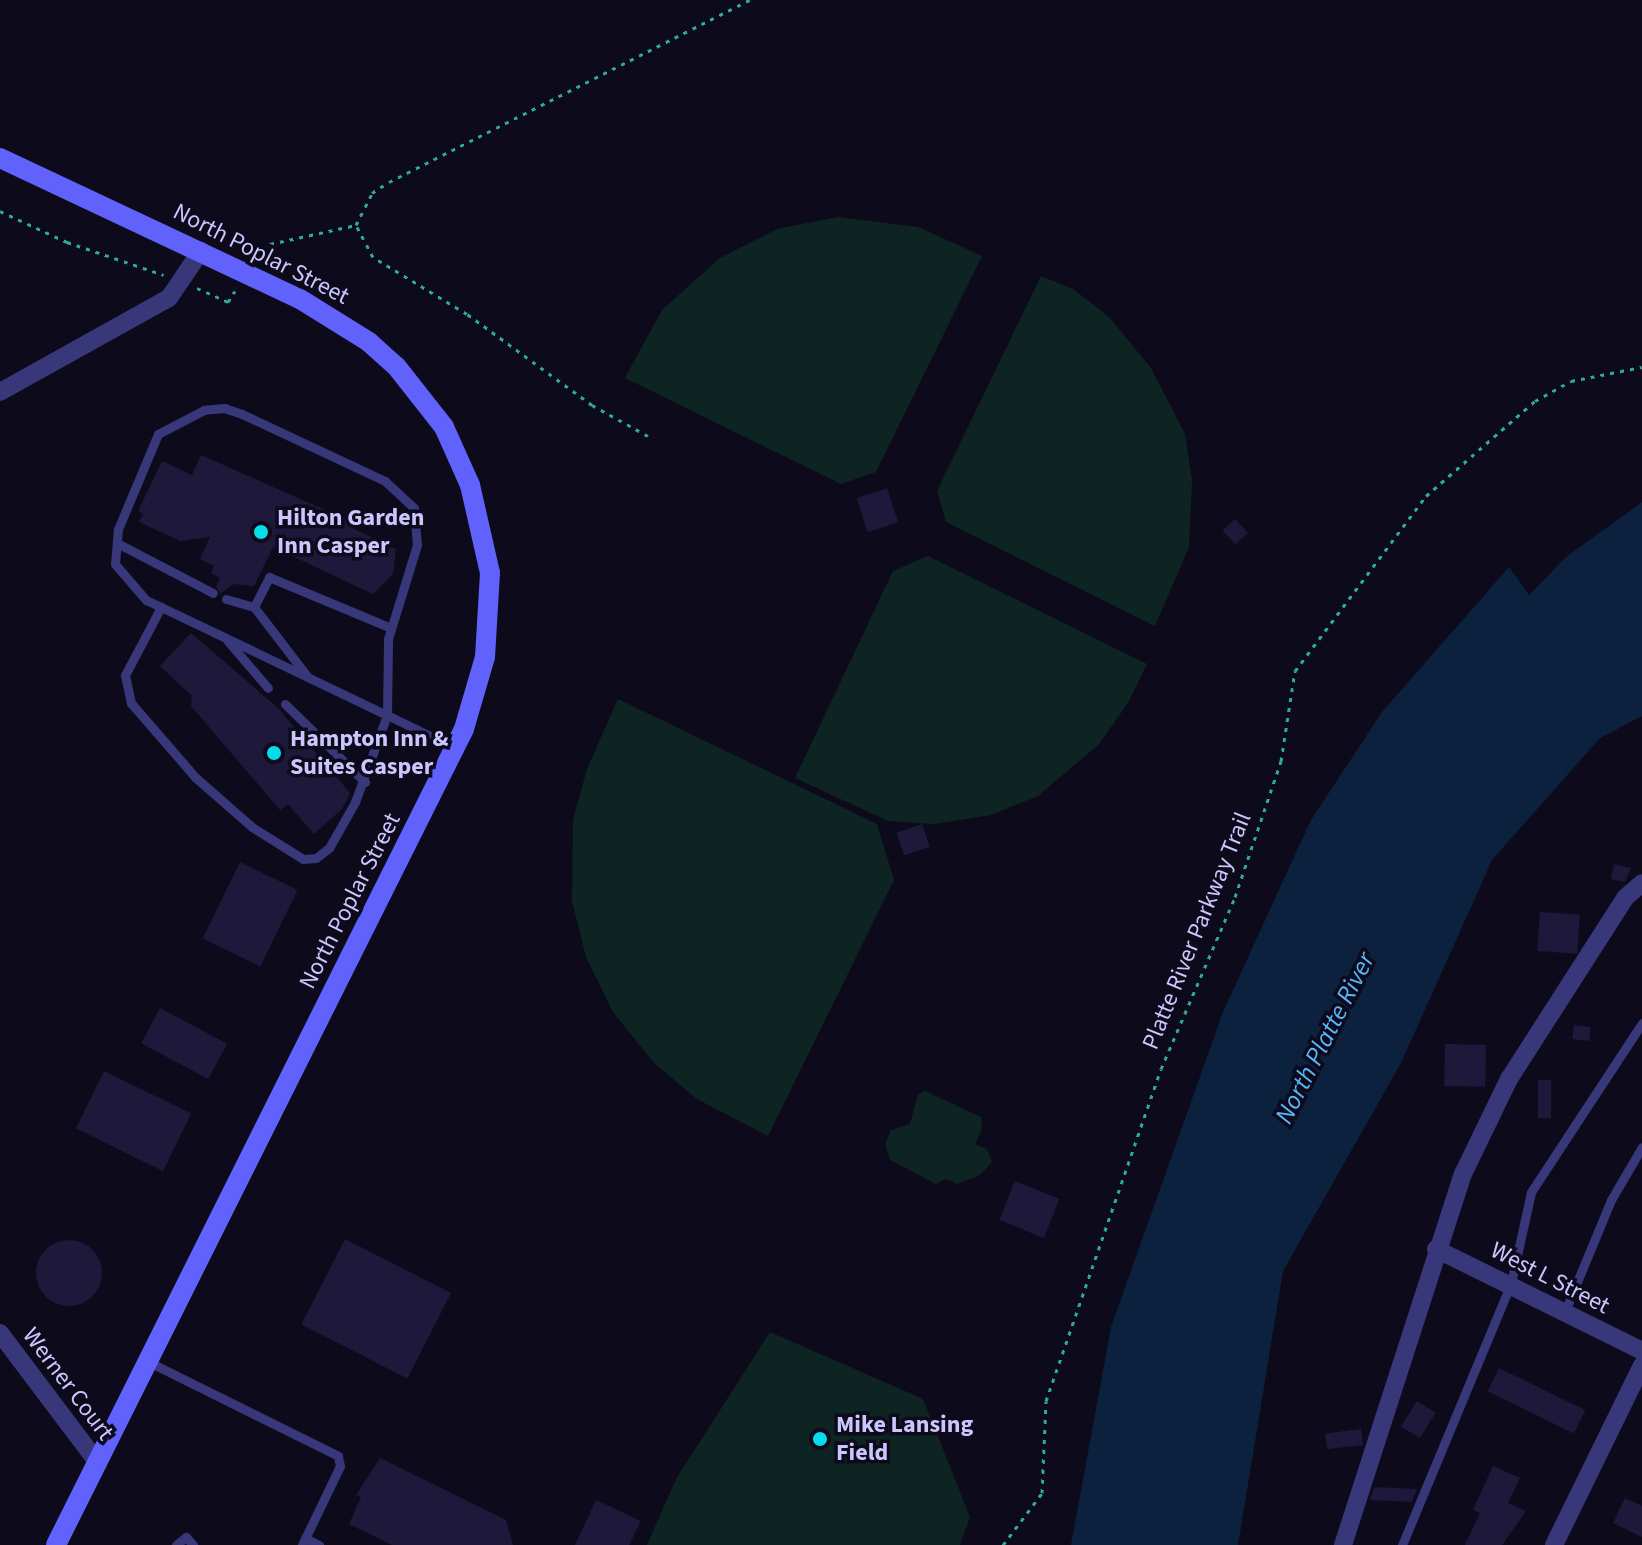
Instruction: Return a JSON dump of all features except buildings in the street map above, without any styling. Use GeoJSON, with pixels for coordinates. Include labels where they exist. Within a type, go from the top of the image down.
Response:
{"type":"FeatureCollection","features":[{"type":"Feature","properties":{"kind":"main road","name":"North Poplar Street"},"geometry":{"type":"LineString","coordinates":[[0,158],[201,251],[335,318],[369,342],[424,398],[462,463],[481,520],[490,573],[485,657],[455,748],[56,1545]]}},
{"type":"Feature","properties":{"kind":"street"},"geometry":{"type":"LineString","coordinates":[[0,392],[126,325],[169,298],[201,251]]}},
{"type":"Feature","properties":{"kind":"street"},"geometry":{"type":"LineString","coordinates":[[1343,1545],[1436,1249],[1463,1174],[1509,1079],[1626,897],[1642,883]]}},
{"type":"Feature","properties":{"kind":"street","name":"West L Street"},"geometry":{"type":"LineString","coordinates":[[1436,1249],[1511,1283],[1641,1351]]}},
{"type":"Feature","properties":{"kind":"street","name":"Werner Court"},"geometry":{"type":"LineString","coordinates":[[0,1333],[98,1463]]}},
{"type":"Feature","properties":{"kind":"street"},"geometry":{"type":"LineString","coordinates":[[1554,1545],[1641,1351]]}},
{"type":"Feature","properties":{"kind":"lane"},"geometry":{"type":"LineString","coordinates":[[161,607],[125,675],[131,703],[195,777],[252,827],[303,859],[316,858],[329,848],[365,782],[387,715],[391,628],[417,545],[414,508],[385,481],[225,408],[178,419],[158,434],[135,483],[117,543],[115,564],[146,600],[161,607],[308,677],[387,715],[455,748]]}},
{"type":"Feature","properties":{"kind":"lane"},"geometry":{"type":"LineString","coordinates":[[117,543],[213,593]]}},
{"type":"Feature","properties":{"kind":"lane"},"geometry":{"type":"LineString","coordinates":[[254,607],[269,577],[391,628]]}},
{"type":"Feature","properties":{"kind":"lane"},"geometry":{"type":"LineString","coordinates":[[226,599],[254,607],[308,677]]}},
{"type":"Feature","properties":{"kind":"lane"},"geometry":{"type":"LineString","coordinates":[[224,637],[268,688]]}},
{"type":"Feature","properties":{"kind":"lane"},"geometry":{"type":"LineString","coordinates":[[285,704],[365,782]]}},
{"type":"Feature","properties":{"kind":"lane"},"geometry":{"type":"LineString","coordinates":[[1402,1545],[1511,1283],[1531,1192],[1642,1023]]}},
{"type":"Feature","properties":{"kind":"lane"},"geometry":{"type":"LineString","coordinates":[[1565,1311],[1611,1200],[1642,1147]]}},
{"type":"Feature","properties":{"kind":"lane"},"geometry":{"type":"LineString","coordinates":[[149,1362],[338,1456],[340,1466],[303,1542],[319,1545]]}},
{"type":"Feature","properties":{"kind":"lane"},"geometry":{"type":"LineString","coordinates":[[176,1545],[186,1537],[193,1545]]}},
{"type":"Feature","properties":{"kind":"path"},"geometry":{"type":"LineString","coordinates":[[356,225],[372,193],[389,182],[750,0]]}},
{"type":"Feature","properties":{"kind":"path"},"geometry":{"type":"LineString","coordinates":[[0,211],[67,242],[180,281],[228,302],[245,273],[270,244],[356,225]]}},
{"type":"Feature","properties":{"kind":"path"},"geometry":{"type":"LineString","coordinates":[[356,225],[373,257],[467,314],[592,405],[648,436]]}},
{"type":"Feature","properties":{"kind":"path","name":"Platte River Parkway Trail"},"geometry":{"type":"LineString","coordinates":[[1003,1545],[1042,1493],[1046,1401],[1161,1069],[1241,882],[1281,761],[1295,671],[1426,496],[1535,401],[1571,381],[1642,367]]}},
{"type":"Feature","properties":{"kind":"green space"},"geometry":{"type":"Polygon","coordinates":[[[838,217],[918,227],[982,256],[876,472],[841,484],[625,378],[662,310],[720,258],[777,229],[838,217]]]}},
{"type":"Feature","properties":{"kind":"green space"},"geometry":{"type":"Polygon","coordinates":[[[1041,276],[1073,289],[1109,317],[1151,368],[1185,434],[1192,480],[1189,547],[1155,626],[946,522],[937,491],[1041,276]]]}},
{"type":"Feature","properties":{"kind":"green space"},"geometry":{"type":"Polygon","coordinates":[[[928,556],[1147,664],[1128,703],[1099,744],[1038,796],[991,815],[934,824],[888,821],[795,778],[893,571],[928,556]]]}},
{"type":"Feature","properties":{"kind":"green space"},"geometry":{"type":"Polygon","coordinates":[[[618,699],[877,824],[894,880],[768,1136],[697,1099],[654,1063],[613,1012],[586,957],[572,901],[573,820],[587,769],[618,699]]]}},
{"type":"Feature","properties":{"kind":"green space"},"geometry":{"type":"Polygon","coordinates":[[[925,1091],[981,1117],[982,1129],[975,1144],[987,1149],[992,1162],[980,1175],[957,1184],[945,1179],[936,1184],[890,1160],[885,1144],[891,1130],[910,1124],[918,1094],[925,1091]]]}},
{"type":"Feature","properties":{"kind":"green space","name":"Mike Lansing Field"},"geometry":{"type":"Polygon","coordinates":[[[770,1332],[923,1399],[970,1517],[960,1545],[647,1545],[676,1479],[770,1332]]]}},
{"type":"Feature","properties":{"kind":"water","name":"North Platte River"},"geometry":{"type":"Polygon","coordinates":[[[1642,502],[1642,716],[1600,738],[1492,860],[1401,1063],[1283,1271],[1238,1545],[1071,1545],[1111,1327],[1223,1012],[1311,820],[1382,712],[1509,567],[1529,595],[1566,557],[1642,502]]]}},
{"type":"Feature","properties":{"kind":"place","name":"Hilton Garden Inn Casper"},"geometry":{"type":"Point","coordinates":[261,532]}},
{"type":"Feature","properties":{"kind":"place","name":"Hampton Inn & Suites Casper"},"geometry":{"type":"Point","coordinates":[274,753]}},
{"type":"Feature","properties":{"kind":"place","name":"Mike Lansing Field"},"geometry":{"type":"Point","coordinates":[820,1439]}}]}
